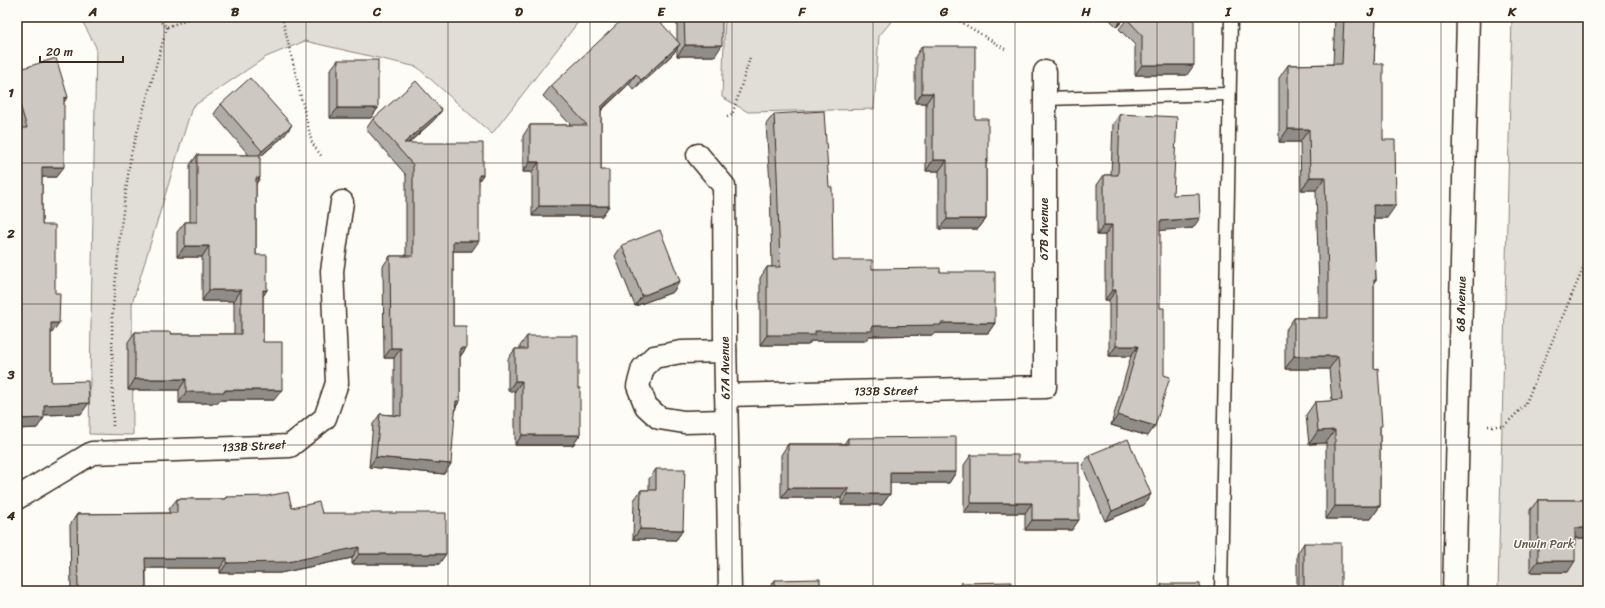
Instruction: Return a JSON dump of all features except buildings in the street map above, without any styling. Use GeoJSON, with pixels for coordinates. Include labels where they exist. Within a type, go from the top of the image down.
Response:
{"type":"FeatureCollection","features":[{"type":"Feature","properties":{"kind":"street","name":"68 Avenue"},"geometry":{"type":"LineString","coordinates":[[1454,591],[1468,17]]}},
{"type":"Feature","properties":{"kind":"street","name":"67B Avenue"},"geometry":{"type":"LineString","coordinates":[[1045,72],[1045,387]]}},
{"type":"Feature","properties":{"kind":"street","name":"67A Avenue"},"geometry":{"type":"LineString","coordinates":[[698,155],[724,186],[726,421],[730,591]]}},
{"type":"Feature","properties":{"kind":"street","name":"133B Street"},"geometry":{"type":"LineString","coordinates":[[17,498],[92,452],[290,446],[325,418],[336,383],[332,271],[342,202]]}},
{"type":"Feature","properties":{"kind":"street"},"geometry":{"type":"LineString","coordinates":[[725,351],[681,352],[654,357],[643,368],[638,386],[646,406],[659,418],[684,422],[726,421]]}},
{"type":"Feature","properties":{"kind":"street","name":"133B Street"},"geometry":{"type":"LineString","coordinates":[[726,395],[1045,387]]}},
{"type":"Feature","properties":{"kind":"lane"},"geometry":{"type":"LineString","coordinates":[[1221,591],[1228,94],[1231,17]]}},
{"type":"Feature","properties":{"kind":"lane"},"geometry":{"type":"LineString","coordinates":[[1044,99],[1228,94]]}},
{"type":"Feature","properties":{"kind":"path"},"geometry":{"type":"LineString","coordinates":[[155,17],[167,27]]}},
{"type":"Feature","properties":{"kind":"path"},"geometry":{"type":"LineString","coordinates":[[167,27],[193,17]]}},
{"type":"Feature","properties":{"kind":"path"},"geometry":{"type":"LineString","coordinates":[[282,17],[312,143],[322,157]]}},
{"type":"Feature","properties":{"kind":"path"},"geometry":{"type":"LineString","coordinates":[[953,17],[1005,49]]}},
{"type":"Feature","properties":{"kind":"path"},"geometry":{"type":"LineString","coordinates":[[112,430],[112,317],[124,204],[131,154],[167,27]]}},
{"type":"Feature","properties":{"kind":"path"},"geometry":{"type":"LineString","coordinates":[[727,117],[732,115],[750,58]]}},
{"type":"Feature","properties":{"kind":"path"},"geometry":{"type":"LineString","coordinates":[[1488,426],[1504,426],[1525,405],[1588,257]]}},
{"type":"Feature","properties":{"kind":"green space"},"geometry":{"type":"Polygon","coordinates":[[[80,17],[582,17],[492,134],[417,67],[305,41],[266,57],[192,107],[132,304],[133,435],[89,434],[96,47],[80,17]]]}},
{"type":"Feature","properties":{"kind":"green space"},"geometry":{"type":"Polygon","coordinates":[[[725,17],[895,17],[879,36],[874,109],[748,112],[722,97],[725,17]]]}},
{"type":"Feature","properties":{"kind":"green space","name":"Unwin Park"},"geometry":{"type":"Polygon","coordinates":[[[1512,17],[1588,17],[1588,591],[1498,591],[1512,17]]]}}]}
